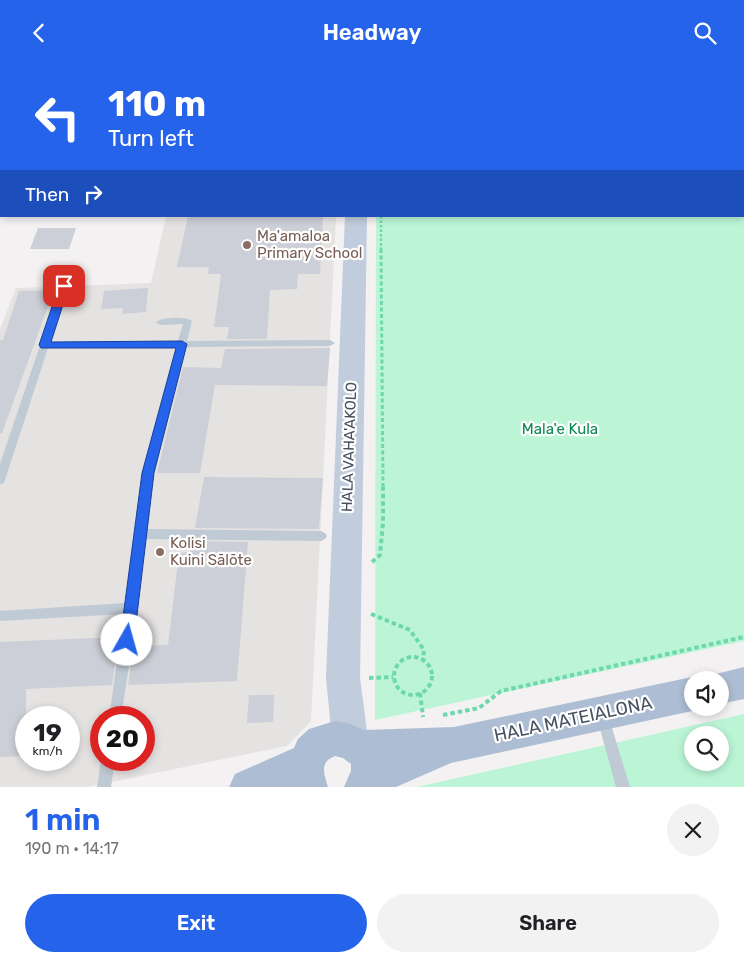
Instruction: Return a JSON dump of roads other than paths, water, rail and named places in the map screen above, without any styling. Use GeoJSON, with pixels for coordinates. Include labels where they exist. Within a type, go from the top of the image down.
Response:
{"type":"FeatureCollection","features":[{"type":"Feature","properties":{"kind":"main road","name":"HALA VAHA'AKOLO"},"geometry":{"type":"LineString","coordinates":[[340,764],[361,678],[356,217]]}},
{"type":"Feature","properties":{"kind":"main road"},"geometry":{"type":"LineString","coordinates":[[729,687],[744,683]]}},
{"type":"Feature","properties":{"kind":"main road","name":"HALA MATEIALONA"},"geometry":{"type":"LineString","coordinates":[[248,787],[340,764],[448,730],[601,713],[684,696]]}},
{"type":"Feature","properties":{"kind":"lane"},"geometry":{"type":"LineString","coordinates":[[0,480],[64,286]]}},
{"type":"Feature","properties":{"kind":"lane"},"geometry":{"type":"LineString","coordinates":[[117,706],[132,608],[148,473],[188,321],[160,321]]}},
{"type":"Feature","properties":{"kind":"lane"},"geometry":{"type":"LineString","coordinates":[[44,345],[330,343]]}},
{"type":"Feature","properties":{"kind":"lane"},"geometry":{"type":"LineString","coordinates":[[141,534],[321,536]]}},
{"type":"Feature","properties":{"kind":"lane"},"geometry":{"type":"LineString","coordinates":[[0,616],[132,608]]}},
{"type":"Feature","properties":{"kind":"lane"},"geometry":{"type":"LineString","coordinates":[[601,713],[623,787]]}},
{"type":"Feature","properties":{"kind":"lane"},"geometry":{"type":"LineString","coordinates":[[104,787],[106,771]]}},
{"type":"Feature","properties":{"kind":"place","name":"Ma'amaloa Primary School"},"geometry":{"type":"Point","coordinates":[247,245]}},
{"type":"Feature","properties":{"kind":"place","name":"Kolisi Kuini Sālōte"},"geometry":{"type":"Point","coordinates":[160,552]}},
{"type":"Feature","properties":{"kind":"park label","name":"Mala'e Kula"},"geometry":{"type":"Point","coordinates":[560,429]}}]}
